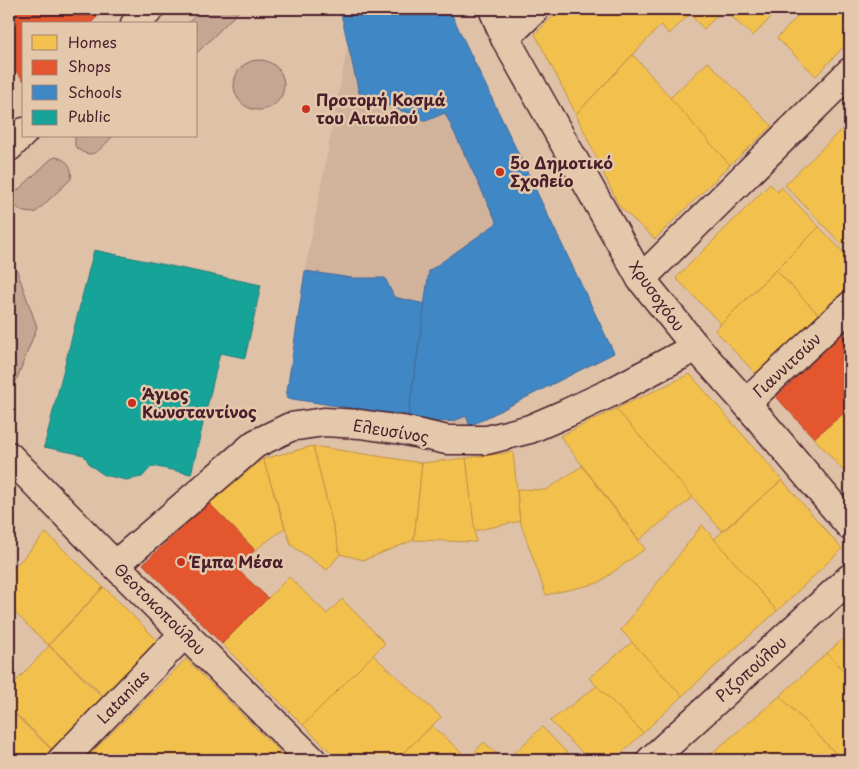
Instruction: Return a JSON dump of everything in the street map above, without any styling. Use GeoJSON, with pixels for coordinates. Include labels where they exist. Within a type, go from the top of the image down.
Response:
{"type":"FeatureCollection","features":[{"type":"Feature","properties":{"kind":"street"},"geometry":{"type":"LineString","coordinates":[[137,22],[150,9]]}},
{"type":"Feature","properties":{"kind":"street","name":"Χρυσοχόου"},"geometry":{"type":"LineString","coordinates":[[493,9],[505,38],[640,279],[850,526]]}},
{"type":"Feature","properties":{"kind":"street"},"geometry":{"type":"LineString","coordinates":[[505,38],[535,9]]}},
{"type":"Feature","properties":{"kind":"street"},"geometry":{"type":"LineString","coordinates":[[640,279],[850,72]]}},
{"type":"Feature","properties":{"kind":"street"},"geometry":{"type":"LineString","coordinates":[[9,147],[22,134]]}},
{"type":"Feature","properties":{"kind":"street","name":"Γιαννιτσών"},"geometry":{"type":"LineString","coordinates":[[746,403],[850,306]]}},
{"type":"Feature","properties":{"kind":"street","name":"Ελευσίνος"},"geometry":{"type":"LineString","coordinates":[[115,565],[255,444],[290,427],[324,422],[360,424],[402,430],[447,440],[487,440],[530,430],[610,393],[696,347]]}},
{"type":"Feature","properties":{"kind":"street","name":"Θεοτοκοπούλου"},"geometry":{"type":"LineString","coordinates":[[9,456],[115,565],[312,760]]}},
{"type":"Feature","properties":{"kind":"street","name":"Ριζοπούλου"},"geometry":{"type":"LineString","coordinates":[[651,760],[850,578]]}},
{"type":"Feature","properties":{"kind":"street","name":"Latanias"},"geometry":{"type":"LineString","coordinates":[[62,760],[185,633]]}},
{"type":"Feature","properties":{"kind":"shaded area"},"geometry":{"type":"Polygon","coordinates":[[[202,9],[241,9],[198,52],[198,22],[189,22],[202,9]]]}},
{"type":"Feature","properties":{"kind":"shaded area"},"geometry":{"type":"Polygon","coordinates":[[[340,9],[449,9],[614,353],[470,426],[286,398],[305,271],[348,44],[340,9]]]}},
{"type":"Feature","properties":{"kind":"shaded area"},"geometry":{"type":"Polygon","coordinates":[[[254,60],[264,60],[277,67],[284,80],[284,90],[277,103],[264,110],[254,110],[245,106],[238,99],[234,90],[234,80],[238,71],[245,64],[254,60]]]}},
{"type":"Feature","properties":{"kind":"shaded area"},"geometry":{"type":"Polygon","coordinates":[[[75,138],[111,138],[100,149],[91,154],[81,151],[75,146],[75,138]]]}},
{"type":"Feature","properties":{"kind":"shaded area"},"geometry":{"type":"Polygon","coordinates":[[[56,157],[64,160],[69,165],[71,179],[36,212],[31,213],[19,209],[15,203],[15,193],[51,159],[56,157]]]}},
{"type":"Feature","properties":{"kind":"shaded area"},"geometry":{"type":"Polygon","coordinates":[[[9,266],[16,268],[37,327],[9,399],[9,266]]]}},
{"type":"Feature","properties":{"kind":"building: Homes"},"geometry":{"type":"Polygon","coordinates":[[[561,9],[685,9],[690,14],[669,34],[661,25],[576,114],[535,34],[561,9]]]}},
{"type":"Feature","properties":{"kind":"building: Homes"},"geometry":{"type":"Polygon","coordinates":[[[685,9],[723,9],[704,29],[685,9]]]}},
{"type":"Feature","properties":{"kind":"building: Homes"},"geometry":{"type":"Polygon","coordinates":[[[723,9],[779,9],[753,36],[723,9]]]}},
{"type":"Feature","properties":{"kind":"building: Homes"},"geometry":{"type":"Polygon","coordinates":[[[805,9],[850,9],[850,40],[816,76],[777,38],[805,9]]]}},
{"type":"Feature","properties":{"kind":"building: Homes"},"geometry":{"type":"Polygon","coordinates":[[[633,55],[730,165],[655,239],[619,206],[576,114],[633,55]]]}},
{"type":"Feature","properties":{"kind":"building: Homes"},"geometry":{"type":"Polygon","coordinates":[[[708,62],[772,126],[730,165],[670,98],[708,62]]]}},
{"type":"Feature","properties":{"kind":"building: Homes"},"geometry":{"type":"Polygon","coordinates":[[[850,116],[850,129],[844,123],[850,116]]]}},
{"type":"Feature","properties":{"kind":"building: Homes"},"geometry":{"type":"Polygon","coordinates":[[[845,126],[850,131],[850,253],[785,185],[845,126]]]}},
{"type":"Feature","properties":{"kind":"building: Homes"},"geometry":{"type":"Polygon","coordinates":[[[770,184],[778,192],[781,187],[819,227],[721,324],[676,278],[770,184]]]}},
{"type":"Feature","properties":{"kind":"building: Homes"},"geometry":{"type":"Polygon","coordinates":[[[819,227],[850,259],[850,285],[819,315],[776,270],[819,227]]]}},
{"type":"Feature","properties":{"kind":"building: Homes"},"geometry":{"type":"Polygon","coordinates":[[[776,270],[819,315],[756,374],[715,330],[776,270]]]}},
{"type":"Feature","properties":{"kind":"building: Homes"},"geometry":{"type":"Polygon","coordinates":[[[690,374],[782,480],[722,531],[616,409],[690,374]]]}},
{"type":"Feature","properties":{"kind":"building: Homes"},"geometry":{"type":"Polygon","coordinates":[[[850,408],[850,478],[814,438],[850,408]]]}},
{"type":"Feature","properties":{"kind":"building: Homes"},"geometry":{"type":"Polygon","coordinates":[[[616,409],[693,497],[639,540],[560,436],[616,409]]]}},
{"type":"Feature","properties":{"kind":"building: Homes"},"geometry":{"type":"Polygon","coordinates":[[[313,446],[422,463],[414,540],[364,560],[340,554],[313,446]]]}},
{"type":"Feature","properties":{"kind":"building: Homes"},"geometry":{"type":"Polygon","coordinates":[[[313,446],[340,554],[327,570],[291,545],[263,459],[313,446]]]}},
{"type":"Feature","properties":{"kind":"building: Homes"},"geometry":{"type":"Polygon","coordinates":[[[513,452],[520,521],[474,531],[466,458],[513,452]]]}},
{"type":"Feature","properties":{"kind":"building: Homes"},"geometry":{"type":"Polygon","coordinates":[[[466,458],[476,542],[414,540],[422,463],[466,458]]]}},
{"type":"Feature","properties":{"kind":"building: Homes"},"geometry":{"type":"Polygon","coordinates":[[[263,459],[285,528],[255,550],[209,503],[263,459]]]}},
{"type":"Feature","properties":{"kind":"building: Homes"},"geometry":{"type":"Polygon","coordinates":[[[582,466],[645,549],[598,583],[546,595],[520,521],[517,489],[546,490],[582,466]]]}},
{"type":"Feature","properties":{"kind":"building: Homes"},"geometry":{"type":"Polygon","coordinates":[[[782,480],[842,549],[777,611],[714,539],[782,480]]]}},
{"type":"Feature","properties":{"kind":"building: Homes"},"geometry":{"type":"Polygon","coordinates":[[[702,525],[777,611],[682,696],[621,630],[702,525]]]}},
{"type":"Feature","properties":{"kind":"building: Homes"},"geometry":{"type":"Polygon","coordinates":[[[46,533],[103,587],[48,645],[9,607],[9,573],[46,533]]]}},
{"type":"Feature","properties":{"kind":"building: Homes"},"geometry":{"type":"Polygon","coordinates":[[[289,577],[327,614],[342,599],[385,643],[303,725],[222,644],[289,577]]]}},
{"type":"Feature","properties":{"kind":"building: Homes"},"geometry":{"type":"Polygon","coordinates":[[[104,587],[158,641],[104,696],[49,645],[104,587]]]}},
{"type":"Feature","properties":{"kind":"building: Homes"},"geometry":{"type":"Polygon","coordinates":[[[850,633],[850,678],[827,653],[850,633]]]}},
{"type":"Feature","properties":{"kind":"building: Homes"},"geometry":{"type":"Polygon","coordinates":[[[632,642],[682,696],[643,733],[589,678],[632,642]]]}},
{"type":"Feature","properties":{"kind":"building: Homes"},"geometry":{"type":"Polygon","coordinates":[[[49,646],[103,697],[52,749],[9,707],[9,689],[49,646]]]}},
{"type":"Feature","properties":{"kind":"building: Homes"},"geometry":{"type":"Polygon","coordinates":[[[827,653],[850,678],[850,760],[842,760],[780,696],[827,653]]]}},
{"type":"Feature","properties":{"kind":"building: Homes"},"geometry":{"type":"Polygon","coordinates":[[[373,655],[441,717],[396,760],[339,760],[303,725],[373,655]]]}},
{"type":"Feature","properties":{"kind":"building: Homes"},"geometry":{"type":"Polygon","coordinates":[[[186,659],[283,755],[274,760],[84,760],[186,659]]]}},
{"type":"Feature","properties":{"kind":"building: Homes"},"geometry":{"type":"Polygon","coordinates":[[[597,686],[643,733],[614,760],[590,760],[550,721],[597,686]]]}},
{"type":"Feature","properties":{"kind":"building: Homes"},"geometry":{"type":"Polygon","coordinates":[[[780,696],[842,760],[705,759],[780,696]]]}},
{"type":"Feature","properties":{"kind":"building: Homes"},"geometry":{"type":"Polygon","coordinates":[[[9,709],[51,749],[41,760],[9,760],[9,709]]]}},
{"type":"Feature","properties":{"kind":"building: Homes"},"geometry":{"type":"Polygon","coordinates":[[[432,726],[469,759],[484,742],[503,760],[396,760],[432,726]]]}},
{"type":"Feature","properties":{"kind":"building: Homes"},"geometry":{"type":"Polygon","coordinates":[[[542,727],[574,760],[507,760],[542,727]]]}},
{"type":"Feature","properties":{"kind":"building: Shops"},"geometry":{"type":"Polygon","coordinates":[[[11,9],[105,9],[92,22],[22,22],[22,79],[9,63],[9,11],[11,9]]]}},
{"type":"Feature","properties":{"kind":"building: Shops"},"geometry":{"type":"Polygon","coordinates":[[[850,327],[850,408],[814,438],[776,397],[850,327]]]}},
{"type":"Feature","properties":{"kind":"building: Shops"},"geometry":{"type":"Polygon","coordinates":[[[209,503],[255,550],[237,569],[268,598],[222,644],[143,564],[209,503]]]}},
{"type":"Feature","properties":{"kind":"building: Schools","name":"5ο Δημοτικό Σχολείο"},"geometry":{"type":"Polygon","coordinates":[[[340,9],[449,9],[614,353],[470,426],[466,416],[454,421],[440,422],[408,417],[429,271],[497,223],[445,113],[426,121],[359,93],[340,9]]]}},
{"type":"Feature","properties":{"kind":"building: Schools"},"geometry":{"type":"Polygon","coordinates":[[[305,271],[352,278],[385,278],[394,297],[425,304],[408,417],[286,398],[305,271]]]}},
{"type":"Feature","properties":{"kind":"building: Public","name":"Άγιος Κωνσταντίνος"},"geometry":{"type":"Polygon","coordinates":[[[94,250],[261,285],[245,358],[220,353],[191,474],[152,466],[142,477],[126,480],[104,475],[90,465],[84,455],[44,447],[94,250]]]}},
{"type":"Feature","properties":{"kind":"place","name":"Προτομή Κοσμά του Αιτωλού"},"geometry":{"type":"Point","coordinates":[306,109]}},
{"type":"Feature","properties":{"kind":"place","name":"5ο Δημοτικό Σχολείο"},"geometry":{"type":"Point","coordinates":[500,172]}},
{"type":"Feature","properties":{"kind":"place","name":"Άγιος Κωνσταντίνος"},"geometry":{"type":"Point","coordinates":[132,403]}},
{"type":"Feature","properties":{"kind":"place","name":"Έμπα Μέσα"},"geometry":{"type":"Point","coordinates":[181,562]}}]}
